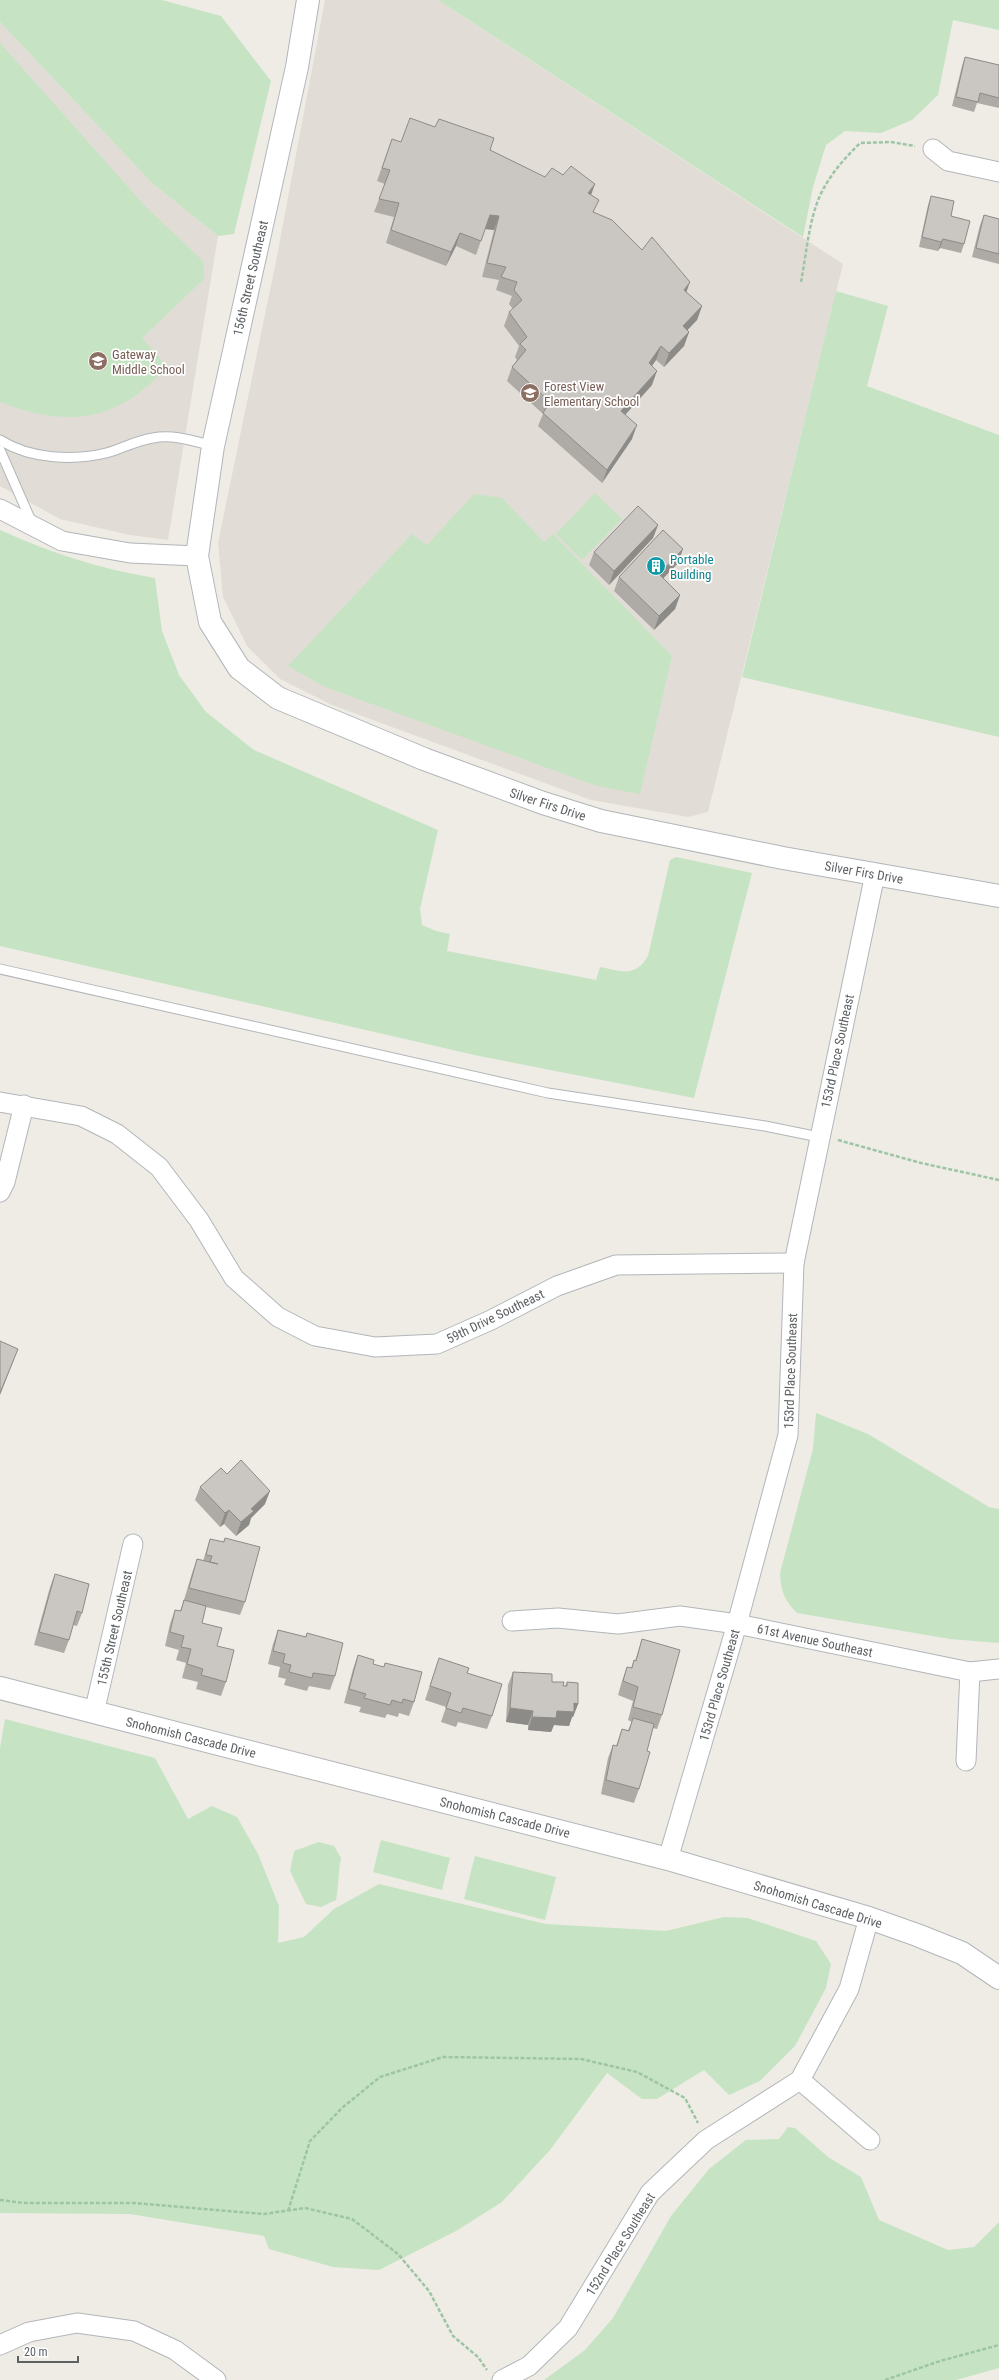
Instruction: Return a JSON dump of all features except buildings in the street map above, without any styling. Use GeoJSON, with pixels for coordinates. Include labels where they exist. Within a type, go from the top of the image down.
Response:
{"type":"FeatureCollection","features":[{"type":"Feature","properties":{"kind":"street","name":"156th Street Southeast"},"geometry":{"type":"LineString","coordinates":[[197,556],[213,446],[297,67],[308,0]]}},
{"type":"Feature","properties":{"kind":"street"},"geometry":{"type":"LineString","coordinates":[[933,149],[948,161],[999,172]]}},
{"type":"Feature","properties":{"kind":"street"},"geometry":{"type":"LineString","coordinates":[[0,510],[62,541],[130,553],[197,556]]}},
{"type":"Feature","properties":{"kind":"street","name":"Silver Firs Drive"},"geometry":{"type":"LineString","coordinates":[[197,556],[210,622],[239,668],[278,698],[466,775],[543,803],[601,821],[875,874],[999,896]]}},
{"type":"Feature","properties":{"kind":"street","name":"153rd Place Southeast"},"geometry":{"type":"LineString","coordinates":[[668,1859],[737,1624],[788,1435],[794,1263],[819,1137],[875,874]]}},
{"type":"Feature","properties":{"kind":"street","name":"59th Drive Southeast"},"geometry":{"type":"LineString","coordinates":[[0,1102],[81,1116],[117,1134],[159,1167],[199,1220],[234,1278],[278,1317],[315,1336],[375,1347],[437,1344],[491,1320],[557,1286],[616,1265],[794,1263]]}},
{"type":"Feature","properties":{"kind":"street"},"geometry":{"type":"LineString","coordinates":[[0,1192],[5,1182],[24,1106]]}},
{"type":"Feature","properties":{"kind":"street","name":"155th Street Southeast"},"geometry":{"type":"LineString","coordinates":[[94,1712],[133,1544]]}},
{"type":"Feature","properties":{"kind":"street","name":"61st Avenue Southeast"},"geometry":{"type":"LineString","coordinates":[[512,1621],[558,1618],[618,1624],[680,1616],[737,1624],[970,1672],[999,1669]]}},
{"type":"Feature","properties":{"kind":"street"},"geometry":{"type":"LineString","coordinates":[[966,1761],[970,1672]]}},
{"type":"Feature","properties":{"kind":"street","name":"Snohomish Cascade Drive"},"geometry":{"type":"LineString","coordinates":[[0,1688],[668,1859],[869,1918],[962,1953],[999,1978]]}},
{"type":"Feature","properties":{"kind":"street","name":"152nd Place Southeast"},"geometry":{"type":"LineString","coordinates":[[496,2377],[529,2366],[568,2328],[650,2193],[706,2140],[800,2080],[848,1989],[869,1918]]}},
{"type":"Feature","properties":{"kind":"street"},"geometry":{"type":"LineString","coordinates":[[800,2080],[870,2140]]}},
{"type":"Feature","properties":{"kind":"street"},"geometry":{"type":"LineString","coordinates":[[0,2345],[29,2332],[77,2323],[134,2331],[175,2350],[216,2380]]}},
{"type":"Feature","properties":{"kind":"lane"},"geometry":{"type":"LineString","coordinates":[[0,440],[25,451],[49,456],[79,457],[106,453],[152,438],[165,437],[213,446]]}},
{"type":"Feature","properties":{"kind":"lane"},"geometry":{"type":"LineString","coordinates":[[0,450],[10,470],[33,527]]}},
{"type":"Feature","properties":{"kind":"lane"},"geometry":{"type":"LineString","coordinates":[[0,969],[548,1092],[765,1126],[819,1137]]}},
{"type":"Feature","properties":{"kind":"path"},"geometry":{"type":"LineString","coordinates":[[801,282],[815,210],[824,187],[843,161],[860,143],[890,142],[933,149]]}},
{"type":"Feature","properties":{"kind":"path"},"geometry":{"type":"LineString","coordinates":[[819,1137],[854,1143],[921,1163],[999,1180]]}},
{"type":"Feature","properties":{"kind":"path"},"geometry":{"type":"LineString","coordinates":[[288,2210],[310,2141],[342,2108],[380,2077],[444,2057],[581,2059],[637,2072],[685,2098],[706,2140]]}},
{"type":"Feature","properties":{"kind":"path"},"geometry":{"type":"LineString","coordinates":[[0,2200],[25,2203],[134,2203],[264,2214],[305,2208],[352,2219],[398,2254],[429,2291],[453,2336],[478,2357],[496,2377]]}},
{"type":"Feature","properties":{"kind":"path"},"geometry":{"type":"LineString","coordinates":[[886,2380],[940,2361],[999,2345]]}},
{"type":"Feature","properties":{"kind":"shaded area","name":"Forest View Elementary School"},"geometry":{"type":"Polygon","coordinates":[[[325,0],[438,0],[843,264],[708,812],[688,817],[591,800],[332,705],[280,679],[247,646],[223,597],[218,543],[277,256],[325,0]]]}},
{"type":"Feature","properties":{"kind":"shaded area","name":"Gateway Middle School"},"geometry":{"type":"Polygon","coordinates":[[[0,22],[152,183],[218,236],[168,540],[130,535],[60,519],[0,486],[0,22]]]}},
{"type":"Feature","properties":{"kind":"green space"},"geometry":{"type":"Polygon","coordinates":[[[0,0],[162,0],[221,16],[271,81],[234,234],[218,236],[152,183],[0,22],[0,0]]]}},
{"type":"Feature","properties":{"kind":"green space"},"geometry":{"type":"Polygon","coordinates":[[[438,0],[999,0],[999,30],[953,20],[938,95],[912,120],[881,133],[845,131],[826,145],[813,187],[803,237],[438,0]]]}},
{"type":"Feature","properties":{"kind":"green space"},"geometry":{"type":"Polygon","coordinates":[[[0,43],[145,206],[203,261],[204,279],[142,338],[167,366],[149,385],[130,399],[111,409],[91,415],[70,417],[48,415],[0,402],[0,43]]]}},
{"type":"Feature","properties":{"kind":"green space"},"geometry":{"type":"Polygon","coordinates":[[[836,291],[888,306],[867,386],[999,435],[999,737],[742,677],[836,291]]]}},
{"type":"Feature","properties":{"kind":"green space"},"geometry":{"type":"Polygon","coordinates":[[[595,493],[622,519],[582,560],[556,534],[595,493]]]}},
{"type":"Feature","properties":{"kind":"green space"},"geometry":{"type":"Polygon","coordinates":[[[474,494],[502,498],[544,542],[553,534],[672,656],[640,794],[597,786],[325,687],[288,666],[412,534],[427,545],[474,494]]]}},
{"type":"Feature","properties":{"kind":"green space"},"geometry":{"type":"Polygon","coordinates":[[[0,530],[57,553],[95,565],[155,578],[162,631],[179,675],[206,712],[254,750],[438,830],[420,909],[422,925],[436,931],[450,934],[447,951],[596,980],[600,967],[621,971],[633,970],[638,968],[648,956],[670,860],[676,857],[752,873],[694,1098],[479,1056],[0,946],[0,530]]]}},
{"type":"Feature","properties":{"kind":"green space"},"geometry":{"type":"Polygon","coordinates":[[[816,1413],[868,1434],[989,1507],[999,1509],[999,1643],[950,1639],[797,1613],[789,1604],[782,1590],[780,1573],[813,1449],[816,1413]]]}},
{"type":"Feature","properties":{"kind":"green space"},"geometry":{"type":"Polygon","coordinates":[[[5,1719],[155,1758],[188,1819],[212,1806],[237,1817],[258,1854],[279,1906],[278,1943],[304,1937],[334,1909],[379,1884],[546,1924],[666,1931],[724,1917],[748,1918],[816,1941],[831,1964],[826,1988],[795,2046],[760,2081],[729,2095],[704,2070],[657,2099],[642,2099],[607,2073],[550,2150],[502,2202],[456,2231],[379,2270],[333,2267],[269,2249],[264,2236],[130,2214],[0,2213],[0,1748],[5,1719]]]}},
{"type":"Feature","properties":{"kind":"green space"},"geometry":{"type":"Polygon","coordinates":[[[381,1840],[450,1858],[442,1890],[373,1872],[381,1840]]]}},
{"type":"Feature","properties":{"kind":"green space"},"geometry":{"type":"Polygon","coordinates":[[[319,1842],[334,1846],[341,1858],[336,1900],[321,1907],[306,1904],[290,1871],[294,1851],[319,1842]]]}},
{"type":"Feature","properties":{"kind":"green space"},"geometry":{"type":"Polygon","coordinates":[[[475,1856],[556,1877],[545,1920],[464,1899],[475,1856]]]}},
{"type":"Feature","properties":{"kind":"green space"},"geometry":{"type":"Polygon","coordinates":[[[788,2127],[795,2128],[828,2157],[861,2177],[879,2220],[948,2250],[974,2247],[999,2222],[999,2368],[956,2380],[544,2380],[585,2350],[613,2318],[671,2216],[709,2169],[746,2140],[779,2139],[788,2127]]]}},
{"type":"Feature","properties":{"kind":"place","name":"Gateway Middle School"},"geometry":{"type":"Point","coordinates":[98,361]}},
{"type":"Feature","properties":{"kind":"place","name":"Forest View Elementary School"},"geometry":{"type":"Point","coordinates":[530,393]}},
{"type":"Feature","properties":{"kind":"place","name":"Portable Building"},"geometry":{"type":"Point","coordinates":[656,566]}}]}
